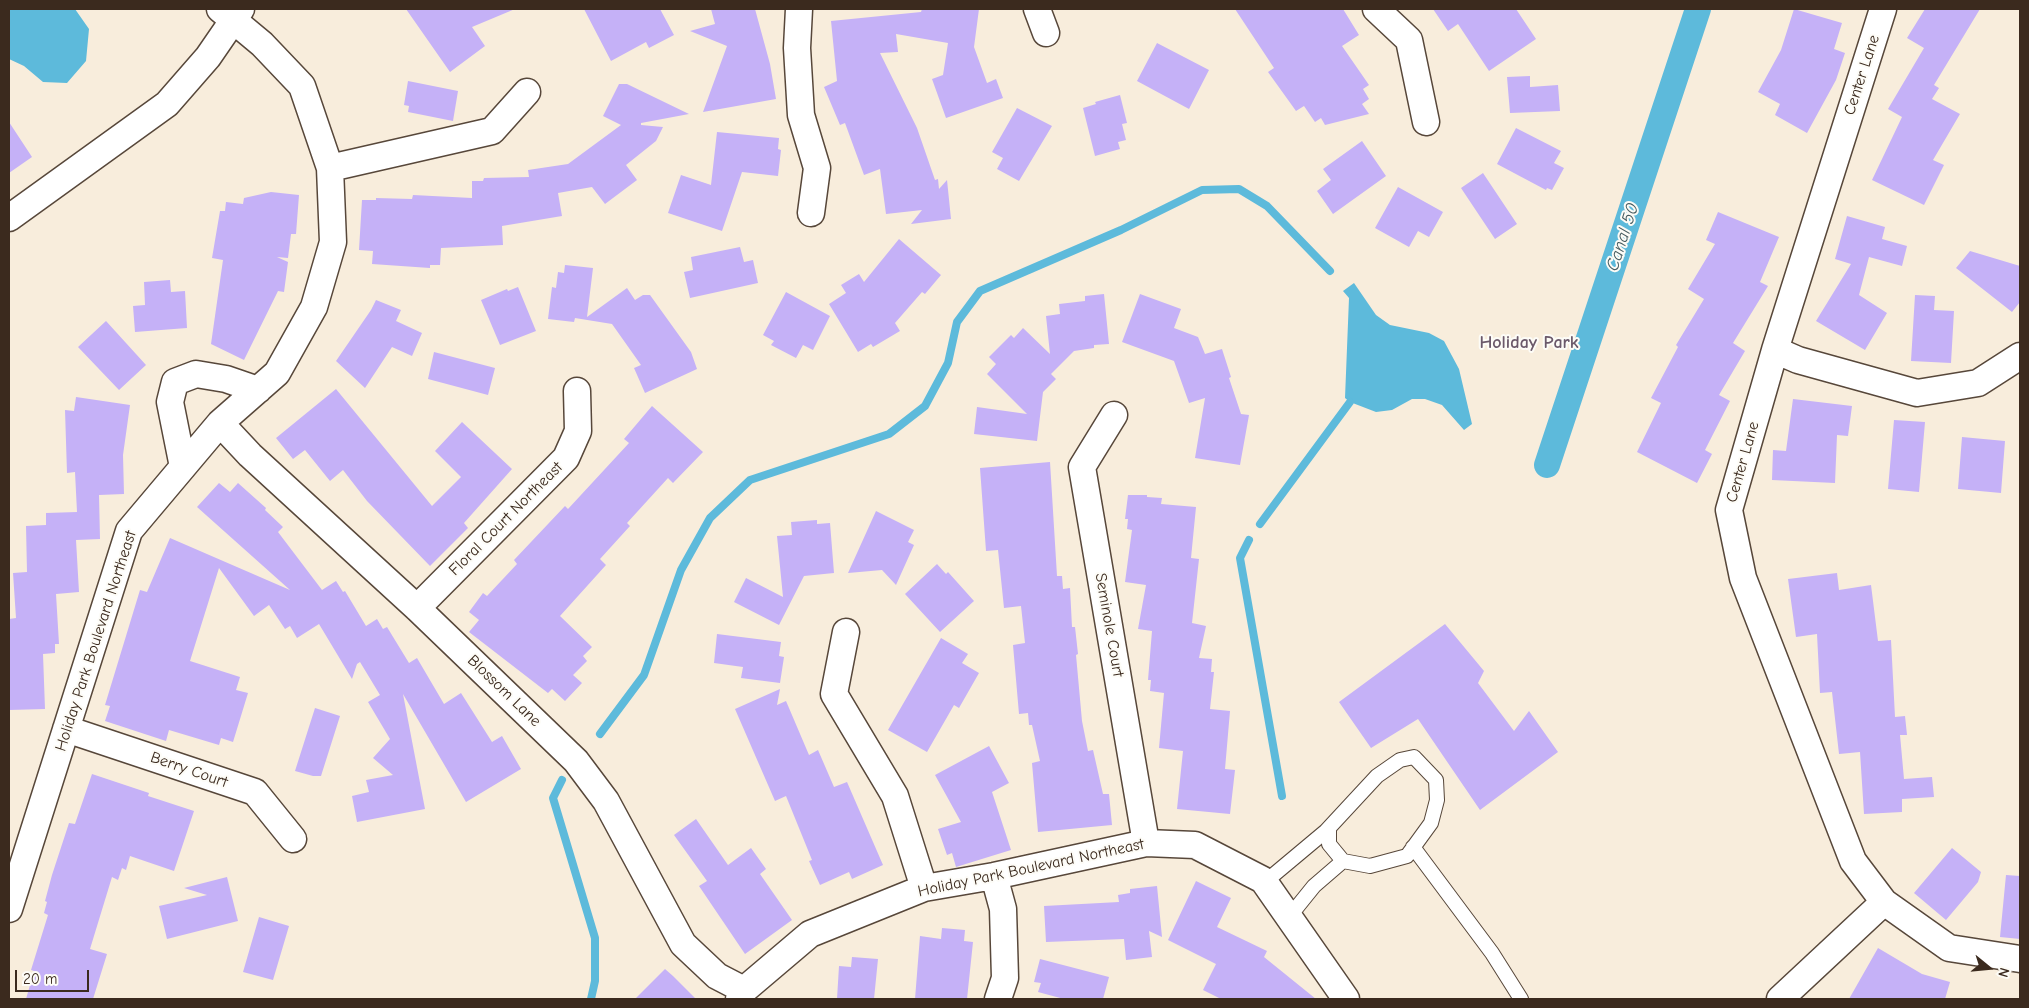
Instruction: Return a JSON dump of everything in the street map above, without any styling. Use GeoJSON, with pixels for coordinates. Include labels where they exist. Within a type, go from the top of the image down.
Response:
{"type":"FeatureCollection","features":[{"type":"Feature","properties":{"kind":"street"},"geometry":{"type":"LineString","coordinates":[[799,9],[797,48],[801,115],[817,168],[811,213]]}},
{"type":"Feature","properties":{"kind":"street"},"geometry":{"type":"LineString","coordinates":[[1037,9],[1046,33]]}},
{"type":"Feature","properties":{"kind":"street"},"geometry":{"type":"LineString","coordinates":[[1376,9],[1409,40],[1426,122]]}},
{"type":"Feature","properties":{"kind":"street","name":"Center Lane"},"geometry":{"type":"LineString","coordinates":[[1883,9],[1775,350],[1729,510],[1743,578],[1850,852],[1854,861],[1884,902]]}},
{"type":"Feature","properties":{"kind":"street"},"geometry":{"type":"LineString","coordinates":[[9,218],[167,104],[208,57],[231,12]]}},
{"type":"Feature","properties":{"kind":"street","name":"Holiday Park Boulevard Northeast"},"geometry":{"type":"LineString","coordinates":[[9,909],[130,531],[220,423],[277,373],[314,307],[333,242],[330,168],[302,86],[231,12]]}},
{"type":"Feature","properties":{"kind":"street"},"geometry":{"type":"LineString","coordinates":[[330,168],[492,131],[527,92]]}},
{"type":"Feature","properties":{"kind":"street"},"geometry":{"type":"LineString","coordinates":[[1775,350],[1798,360],[1917,393],[1978,383],[2020,356]]}},
{"type":"Feature","properties":{"kind":"street"},"geometry":{"type":"LineString","coordinates":[[183,467],[170,402],[175,382],[196,374],[226,380],[258,390]]}},
{"type":"Feature","properties":{"kind":"street","name":"Floral Court Northeast"},"geometry":{"type":"LineString","coordinates":[[417,608],[566,458],[578,431],[577,391]]}},
{"type":"Feature","properties":{"kind":"street","name":"Seminole Court"},"geometry":{"type":"LineString","coordinates":[[1114,415],[1082,467],[1146,843]]}},
{"type":"Feature","properties":{"kind":"street","name":"Blossom Lane"},"geometry":{"type":"LineString","coordinates":[[220,423],[250,455],[417,608],[576,761],[606,801],[684,944],[717,976],[742,995]]}},
{"type":"Feature","properties":{"kind":"street"},"geometry":{"type":"LineString","coordinates":[[846,632],[834,694],[895,796],[924,888]]}},
{"type":"Feature","properties":{"kind":"street","name":"Berry Court"},"geometry":{"type":"LineString","coordinates":[[66,729],[255,792],[293,839]]}},
{"type":"Feature","properties":{"kind":"street","name":"Holiday Park Boulevard Northeast"},"geometry":{"type":"LineString","coordinates":[[742,995],[810,934],[924,888],[994,876],[1146,843],[1195,845],[1265,882],[1346,999]]}},
{"type":"Feature","properties":{"kind":"street"},"geometry":{"type":"LineString","coordinates":[[994,876],[1003,909],[1006,978],[998,999]]}},
{"type":"Feature","properties":{"kind":"street"},"geometry":{"type":"LineString","coordinates":[[1780,999],[1884,902],[1949,948],[2020,959]]}},
{"type":"Feature","properties":{"kind":"lane"},"geometry":{"type":"LineString","coordinates":[[1265,882],[1330,828],[1377,776],[1400,760],[1414,758],[1436,780],[1437,800],[1431,823],[1408,856],[1370,866],[1343,861],[1329,844],[1330,828]]}},
{"type":"Feature","properties":{"kind":"lane"},"geometry":{"type":"LineString","coordinates":[[1413,848],[1492,953],[1521,999]]}},
{"type":"Feature","properties":{"kind":"lane"},"geometry":{"type":"LineString","coordinates":[[1289,917],[1314,886],[1343,861]]}},
{"type":"Feature","properties":{"kind":"water"},"geometry":{"type":"Polygon","coordinates":[[[9,9],[75,9],[89,29],[86,61],[67,83],[43,82],[24,66],[9,59],[9,9]]]}},
{"type":"Feature","properties":{"kind":"water"},"geometry":{"type":"Polygon","coordinates":[[[1354,283],[1376,315],[1390,325],[1429,333],[1444,341],[1459,369],[1472,424],[1464,430],[1442,405],[1425,399],[1412,399],[1392,410],[1376,412],[1350,402],[1345,398],[1349,298],[1343,291],[1354,283]]]}},
{"type":"Feature","properties":{"kind":"building"},"geometry":{"type":"Polygon","coordinates":[[[406,9],[515,9],[472,27],[485,46],[450,72],[406,9]]]}},
{"type":"Feature","properties":{"kind":"building"},"geometry":{"type":"Polygon","coordinates":[[[584,9],[660,9],[674,35],[649,48],[646,42],[611,61],[584,9]]]}},
{"type":"Feature","properties":{"kind":"building"},"geometry":{"type":"Polygon","coordinates":[[[711,9],[755,9],[770,64],[776,99],[703,112],[727,46],[690,31],[715,24],[711,9]]]}},
{"type":"Feature","properties":{"kind":"building"},"geometry":{"type":"Polygon","coordinates":[[[922,9],[979,9],[974,47],[987,83],[996,79],[1003,98],[946,118],[932,79],[943,75],[948,43],[896,34],[898,52],[880,53],[917,128],[935,180],[938,179],[939,189],[947,180],[951,219],[911,224],[922,210],[886,214],[880,169],[864,175],[845,123],[840,125],[824,87],[837,81],[831,21],[921,12],[922,9]]]}},
{"type":"Feature","properties":{"kind":"building"},"geometry":{"type":"Polygon","coordinates":[[[1235,9],[1343,9],[1359,35],[1342,46],[1369,85],[1363,89],[1369,99],[1362,104],[1369,114],[1325,125],[1321,118],[1315,122],[1304,106],[1296,111],[1268,72],[1274,68],[1235,9]]]}},
{"type":"Feature","properties":{"kind":"building"},"geometry":{"type":"Polygon","coordinates":[[[1433,9],[1516,9],[1536,39],[1489,71],[1458,24],[1448,31],[1433,9]]]}},
{"type":"Feature","properties":{"kind":"building"},"geometry":{"type":"Polygon","coordinates":[[[1794,9],[1842,23],[1834,49],[1845,53],[1836,80],[1807,133],[1775,115],[1780,104],[1758,92],[1781,50],[1794,9]]]}},
{"type":"Feature","properties":{"kind":"building"},"geometry":{"type":"Polygon","coordinates":[[[1925,9],[1980,9],[1934,85],[1939,88],[1932,99],[1960,114],[1933,160],[1944,165],[1924,205],[1872,180],[1902,117],[1888,109],[1924,48],[1907,38],[1925,9]]]}},
{"type":"Feature","properties":{"kind":"building"},"geometry":{"type":"Polygon","coordinates":[[[1157,43],[1209,70],[1189,109],[1137,81],[1157,43]]]}},
{"type":"Feature","properties":{"kind":"building"},"geometry":{"type":"Polygon","coordinates":[[[1530,76],[1530,87],[1558,85],[1560,111],[1510,113],[1507,77],[1530,76]]]}},
{"type":"Feature","properties":{"kind":"building"},"geometry":{"type":"Polygon","coordinates":[[[408,81],[458,91],[453,121],[408,112],[409,106],[404,105],[408,81]]]}},
{"type":"Feature","properties":{"kind":"building"},"geometry":{"type":"Polygon","coordinates":[[[619,84],[627,84],[689,114],[641,123],[641,125],[663,127],[656,141],[626,165],[637,180],[605,204],[592,187],[558,193],[562,216],[502,226],[503,245],[441,248],[440,265],[430,265],[430,268],[372,264],[373,251],[359,250],[362,200],[376,200],[376,198],[412,199],[413,195],[472,198],[472,181],[483,181],[484,178],[529,177],[528,170],[568,164],[621,125],[603,116],[619,84]]]}},
{"type":"Feature","properties":{"kind":"building"},"geometry":{"type":"Polygon","coordinates":[[[1120,95],[1127,123],[1122,124],[1126,140],[1118,142],[1120,149],[1095,156],[1083,108],[1096,104],[1095,102],[1120,95]]]}},
{"type":"Feature","properties":{"kind":"building"},"geometry":{"type":"Polygon","coordinates":[[[1017,108],[1052,126],[1019,181],[997,169],[1003,158],[992,152],[1017,108]]]}},
{"type":"Feature","properties":{"kind":"building"},"geometry":{"type":"Polygon","coordinates":[[[9,122],[32,157],[9,173],[9,122]]]}},
{"type":"Feature","properties":{"kind":"building"},"geometry":{"type":"Polygon","coordinates":[[[1516,128],[1561,151],[1554,163],[1564,168],[1552,190],[1547,188],[1546,190],[1497,164],[1516,128]]]}},
{"type":"Feature","properties":{"kind":"building"},"geometry":{"type":"Polygon","coordinates":[[[717,132],[779,138],[778,149],[781,150],[778,176],[742,172],[722,231],[668,213],[681,175],[711,185],[717,132]]]}},
{"type":"Feature","properties":{"kind":"building"},"geometry":{"type":"Polygon","coordinates":[[[1362,141],[1386,176],[1333,214],[1317,191],[1331,180],[1323,169],[1362,141]]]}},
{"type":"Feature","properties":{"kind":"building"},"geometry":{"type":"Polygon","coordinates":[[[1483,173],[1517,224],[1495,239],[1461,188],[1483,173]]]}},
{"type":"Feature","properties":{"kind":"building"},"geometry":{"type":"Polygon","coordinates":[[[1398,187],[1443,212],[1429,237],[1418,231],[1409,247],[1375,228],[1398,187]]]}},
{"type":"Feature","properties":{"kind":"building"},"geometry":{"type":"Polygon","coordinates":[[[271,192],[299,195],[296,234],[291,234],[288,258],[277,257],[288,262],[284,292],[278,291],[244,360],[211,344],[223,260],[212,258],[220,211],[225,211],[226,202],[243,204],[244,198],[271,192]]]}},
{"type":"Feature","properties":{"kind":"building"},"geometry":{"type":"Polygon","coordinates":[[[1718,212],[1779,237],[1760,282],[1768,286],[1733,343],[1745,351],[1719,395],[1730,401],[1705,450],[1712,454],[1697,483],[1637,452],[1661,403],[1651,398],[1678,347],[1676,345],[1704,299],[1688,289],[1715,244],[1706,240],[1718,212]]]}},
{"type":"Feature","properties":{"kind":"building"},"geometry":{"type":"Polygon","coordinates":[[[1847,216],[1885,227],[1882,239],[1907,246],[1902,266],[1869,257],[1859,295],[1887,313],[1865,350],[1816,321],[1851,264],[1835,259],[1847,216]]]}},
{"type":"Feature","properties":{"kind":"building"},"geometry":{"type":"Polygon","coordinates":[[[899,239],[941,275],[925,294],[922,292],[895,323],[900,331],[873,347],[871,344],[858,352],[829,304],[846,293],[841,285],[859,274],[864,282],[899,239]]]}},
{"type":"Feature","properties":{"kind":"building"},"geometry":{"type":"Polygon","coordinates":[[[740,247],[744,262],[753,260],[758,283],[690,298],[684,272],[693,270],[691,257],[740,247]]]}},
{"type":"Feature","properties":{"kind":"building"},"geometry":{"type":"Polygon","coordinates":[[[1970,251],[2020,266],[2020,302],[2012,312],[1956,268],[1970,251]]]}},
{"type":"Feature","properties":{"kind":"building"},"geometry":{"type":"Polygon","coordinates":[[[565,265],[593,268],[587,317],[627,288],[635,300],[643,295],[650,295],[691,352],[697,369],[645,393],[634,368],[641,365],[612,324],[575,318],[574,322],[548,319],[552,287],[556,288],[558,272],[564,273],[565,265]]]}},
{"type":"Feature","properties":{"kind":"building"},"geometry":{"type":"Polygon","coordinates":[[[170,280],[171,292],[185,291],[187,328],[135,332],[133,306],[145,305],[144,282],[170,280]]]}},
{"type":"Feature","properties":{"kind":"building"},"geometry":{"type":"Polygon","coordinates":[[[518,287],[536,331],[500,345],[481,300],[507,289],[508,291],[518,287]]]}},
{"type":"Feature","properties":{"kind":"building"},"geometry":{"type":"Polygon","coordinates":[[[786,292],[830,316],[813,350],[803,345],[796,358],[771,345],[774,341],[763,335],[786,292]]]}},
{"type":"Feature","properties":{"kind":"building"},"geometry":{"type":"Polygon","coordinates":[[[1104,294],[1109,344],[1094,345],[1094,348],[1074,351],[1051,374],[1056,379],[1043,392],[1037,441],[974,434],[977,407],[1027,414],[987,374],[996,364],[989,357],[1011,335],[1014,338],[1023,328],[1050,354],[1046,316],[1060,314],[1059,304],[1085,301],[1085,296],[1104,294]]]}},
{"type":"Feature","properties":{"kind":"building"},"geometry":{"type":"Polygon","coordinates":[[[1140,294],[1181,309],[1174,328],[1198,337],[1205,354],[1222,349],[1241,414],[1249,415],[1240,465],[1195,458],[1205,398],[1189,403],[1174,361],[1122,342],[1140,294]]]}},
{"type":"Feature","properties":{"kind":"building"},"geometry":{"type":"Polygon","coordinates":[[[1915,295],[1935,296],[1934,310],[1954,311],[1951,363],[1911,361],[1915,295]]]}},
{"type":"Feature","properties":{"kind":"building"},"geometry":{"type":"Polygon","coordinates":[[[376,300],[401,310],[396,321],[422,333],[412,356],[392,347],[365,388],[336,361],[376,300]]]}},
{"type":"Feature","properties":{"kind":"building"},"geometry":{"type":"Polygon","coordinates":[[[106,321],[146,365],[119,390],[78,347],[106,321]]]}},
{"type":"Feature","properties":{"kind":"building"},"geometry":{"type":"Polygon","coordinates":[[[434,352],[495,368],[488,395],[428,379],[434,352]]]}},
{"type":"Feature","properties":{"kind":"building"},"geometry":{"type":"Polygon","coordinates":[[[336,389],[432,506],[461,477],[435,451],[462,422],[512,469],[464,523],[468,528],[430,566],[367,501],[343,470],[330,481],[305,450],[293,459],[276,438],[336,389]]]}},
{"type":"Feature","properties":{"kind":"building"},"geometry":{"type":"Polygon","coordinates":[[[76,397],[130,405],[123,455],[124,494],[99,495],[100,539],[76,540],[79,592],[56,594],[59,644],[55,644],[55,653],[43,654],[45,709],[9,710],[9,619],[16,618],[13,573],[27,572],[26,526],[46,525],[46,513],[77,512],[75,472],[67,473],[65,410],[74,411],[76,397]]]}},
{"type":"Feature","properties":{"kind":"building"},"geometry":{"type":"Polygon","coordinates":[[[1793,399],[1852,406],[1848,436],[1837,435],[1835,483],[1772,480],[1773,450],[1786,451],[1793,399]]]}},
{"type":"Feature","properties":{"kind":"building"},"geometry":{"type":"Polygon","coordinates":[[[652,406],[703,452],[673,483],[668,478],[627,523],[630,526],[600,559],[606,565],[560,616],[592,647],[583,656],[587,661],[573,675],[582,683],[565,701],[552,689],[548,693],[469,632],[479,620],[469,612],[483,593],[487,596],[517,564],[514,560],[565,506],[568,509],[629,443],[624,439],[652,406]]]}},
{"type":"Feature","properties":{"kind":"building"},"geometry":{"type":"Polygon","coordinates":[[[1894,420],[1925,422],[1919,492],[1888,489],[1894,420]]]}},
{"type":"Feature","properties":{"kind":"building"},"geometry":{"type":"Polygon","coordinates":[[[1962,437],[2005,441],[2001,493],[1958,489],[1962,437]]]}},
{"type":"Feature","properties":{"kind":"building"},"geometry":{"type":"Polygon","coordinates":[[[1050,462],[1057,576],[1062,576],[1063,589],[1070,588],[1072,627],[1075,627],[1078,654],[1076,655],[1082,721],[1088,751],[1093,750],[1103,794],[1109,794],[1112,825],[1038,832],[1032,763],[1040,761],[1032,725],[1029,725],[1028,713],[1019,714],[1013,645],[1025,643],[1021,606],[1004,608],[998,550],[986,551],[980,468],[1050,462]]]}},
{"type":"Feature","properties":{"kind":"building"},"geometry":{"type":"Polygon","coordinates":[[[219,483],[230,492],[238,483],[266,508],[265,510],[283,527],[278,532],[322,590],[336,581],[343,592],[345,591],[366,626],[377,619],[383,629],[387,627],[409,663],[417,658],[444,704],[461,693],[492,742],[502,736],[521,769],[466,802],[403,694],[425,809],[357,822],[352,796],[369,792],[366,780],[393,775],[373,758],[390,739],[368,702],[380,695],[360,662],[357,664],[352,679],[319,624],[297,638],[290,626],[285,629],[269,605],[254,616],[219,568],[190,661],[240,677],[236,690],[248,693],[233,742],[221,738],[219,745],[169,730],[166,741],[105,721],[110,706],[105,705],[140,590],[147,592],[170,538],[290,590],[197,507],[219,483]]]}},
{"type":"Feature","properties":{"kind":"building"},"geometry":{"type":"Polygon","coordinates":[[[1128,495],[1147,495],[1147,497],[1162,498],[1161,504],[1196,507],[1191,558],[1199,559],[1192,623],[1206,626],[1199,658],[1212,659],[1211,672],[1214,672],[1210,709],[1230,711],[1225,769],[1235,770],[1230,814],[1177,809],[1183,751],[1159,748],[1164,693],[1150,691],[1151,680],[1148,680],[1152,631],[1138,629],[1146,585],[1125,582],[1132,530],[1127,529],[1128,519],[1125,519],[1128,495]]]}},
{"type":"Feature","properties":{"kind":"building"},"geometry":{"type":"Polygon","coordinates":[[[876,511],[914,530],[908,542],[914,545],[896,585],[882,570],[848,573],[876,511]]]}},
{"type":"Feature","properties":{"kind":"building"},"geometry":{"type":"Polygon","coordinates":[[[817,520],[817,524],[830,523],[834,573],[804,576],[779,625],[734,602],[746,578],[783,597],[777,536],[792,535],[791,522],[817,520]]]}},
{"type":"Feature","properties":{"kind":"building"},"geometry":{"type":"Polygon","coordinates":[[[937,564],[946,574],[948,572],[974,601],[940,632],[905,594],[937,564]]]}},
{"type":"Feature","properties":{"kind":"building"},"geometry":{"type":"Polygon","coordinates":[[[1837,573],[1839,590],[1871,585],[1878,641],[1891,640],[1895,717],[1905,716],[1907,735],[1900,735],[1904,779],[1932,777],[1934,797],[1902,799],[1902,812],[1864,814],[1860,752],[1839,754],[1832,692],[1820,693],[1817,634],[1796,637],[1788,579],[1837,573]]]}},
{"type":"Feature","properties":{"kind":"building"},"geometry":{"type":"Polygon","coordinates":[[[1445,624],[1484,671],[1478,683],[1514,731],[1529,711],[1558,752],[1480,810],[1418,719],[1371,748],[1339,702],[1445,624]]]}},
{"type":"Feature","properties":{"kind":"building"},"geometry":{"type":"Polygon","coordinates":[[[717,634],[781,642],[779,656],[784,657],[780,683],[741,678],[743,667],[714,663],[717,634]]]}},
{"type":"Feature","properties":{"kind":"building"},"geometry":{"type":"Polygon","coordinates":[[[941,638],[968,654],[962,663],[979,673],[959,708],[954,705],[927,752],[888,730],[941,638]]]}},
{"type":"Feature","properties":{"kind":"building"},"geometry":{"type":"Polygon","coordinates":[[[780,689],[777,705],[786,701],[809,755],[818,750],[834,787],[847,782],[883,865],[852,879],[849,872],[820,885],[809,861],[812,860],[786,796],[775,801],[735,709],[780,689]]]}},
{"type":"Feature","properties":{"kind":"building"},"geometry":{"type":"Polygon","coordinates":[[[315,708],[340,716],[321,776],[313,776],[295,771],[315,708]]]}},
{"type":"Feature","properties":{"kind":"building"},"geometry":{"type":"Polygon","coordinates":[[[989,746],[1009,783],[992,792],[1011,850],[956,867],[952,853],[947,855],[938,829],[961,822],[935,775],[989,746]]]}},
{"type":"Feature","properties":{"kind":"building"},"geometry":{"type":"Polygon","coordinates":[[[92,774],[149,793],[148,796],[194,811],[174,871],[130,856],[126,870],[122,868],[118,880],[112,877],[90,949],[107,954],[93,999],[26,999],[34,971],[31,970],[48,915],[44,913],[47,902],[45,901],[52,875],[69,823],[75,824],[92,774]]]}},
{"type":"Feature","properties":{"kind":"building"},"geometry":{"type":"Polygon","coordinates":[[[696,819],[728,865],[751,848],[766,869],[760,874],[792,920],[745,954],[699,886],[707,881],[674,835],[696,819]]]}},
{"type":"Feature","properties":{"kind":"building"},"geometry":{"type":"Polygon","coordinates":[[[1952,848],[1981,872],[1978,882],[1946,920],[1914,893],[1952,848]]]}},
{"type":"Feature","properties":{"kind":"building"},"geometry":{"type":"Polygon","coordinates":[[[2006,875],[2020,876],[2020,939],[2000,937],[2006,875]]]}},
{"type":"Feature","properties":{"kind":"building"},"geometry":{"type":"Polygon","coordinates":[[[227,877],[238,921],[167,939],[159,906],[207,895],[184,888],[227,877]]]}},
{"type":"Feature","properties":{"kind":"building"},"geometry":{"type":"Polygon","coordinates":[[[1196,881],[1231,898],[1217,927],[1267,951],[1264,957],[1316,999],[1221,999],[1203,990],[1216,964],[1168,940],[1196,881]]]}},
{"type":"Feature","properties":{"kind":"building"},"geometry":{"type":"Polygon","coordinates":[[[1157,886],[1162,937],[1149,931],[1152,957],[1126,960],[1124,939],[1046,942],[1044,906],[1119,902],[1118,895],[1130,893],[1130,889],[1157,886]]]}},
{"type":"Feature","properties":{"kind":"building"},"geometry":{"type":"Polygon","coordinates":[[[259,917],[289,926],[273,980],[243,972],[259,917]]]}},
{"type":"Feature","properties":{"kind":"building"},"geometry":{"type":"Polygon","coordinates":[[[942,928],[965,930],[964,941],[973,942],[967,999],[915,999],[920,936],[941,939],[942,928]]]}},
{"type":"Feature","properties":{"kind":"building"},"geometry":{"type":"Polygon","coordinates":[[[1878,948],[1922,974],[1950,982],[1945,999],[1849,999],[1878,948]]]}},
{"type":"Feature","properties":{"kind":"building"},"geometry":{"type":"Polygon","coordinates":[[[852,957],[878,959],[874,999],[837,999],[839,966],[851,967],[852,957]]]}},
{"type":"Feature","properties":{"kind":"building"},"geometry":{"type":"Polygon","coordinates":[[[1040,959],[1109,977],[1103,999],[1064,999],[1038,992],[1041,983],[1034,982],[1040,959]]]}},
{"type":"Feature","properties":{"kind":"building"},"geometry":{"type":"Polygon","coordinates":[[[665,969],[673,976],[696,999],[635,999],[665,969]]]}},
{"type":"Feature","properties":{"kind":"waterway","name":"Canal 50"},"geometry":{"type":"LineString","coordinates":[[1547,465],[1698,9]]}},
{"type":"Feature","properties":{"kind":"waterway"},"geometry":{"type":"LineString","coordinates":[[600,734],[644,675],[681,570],[710,518],[750,480],[889,434],[925,406],[948,363],[957,322],[980,291],[1121,230],[1202,190],[1239,189],[1267,206],[1330,271]]}},
{"type":"Feature","properties":{"kind":"waterway"},"geometry":{"type":"LineString","coordinates":[[1260,524],[1350,402]]}},
{"type":"Feature","properties":{"kind":"waterway"},"geometry":{"type":"LineString","coordinates":[[1249,540],[1240,558],[1282,796]]}},
{"type":"Feature","properties":{"kind":"waterway"},"geometry":{"type":"LineString","coordinates":[[562,780],[553,798],[595,938],[595,981],[591,999]]}},
{"type":"Feature","properties":{"kind":"district","name":"Holiday Park"},"geometry":{"type":"Point","coordinates":[1529,343]}}]}
